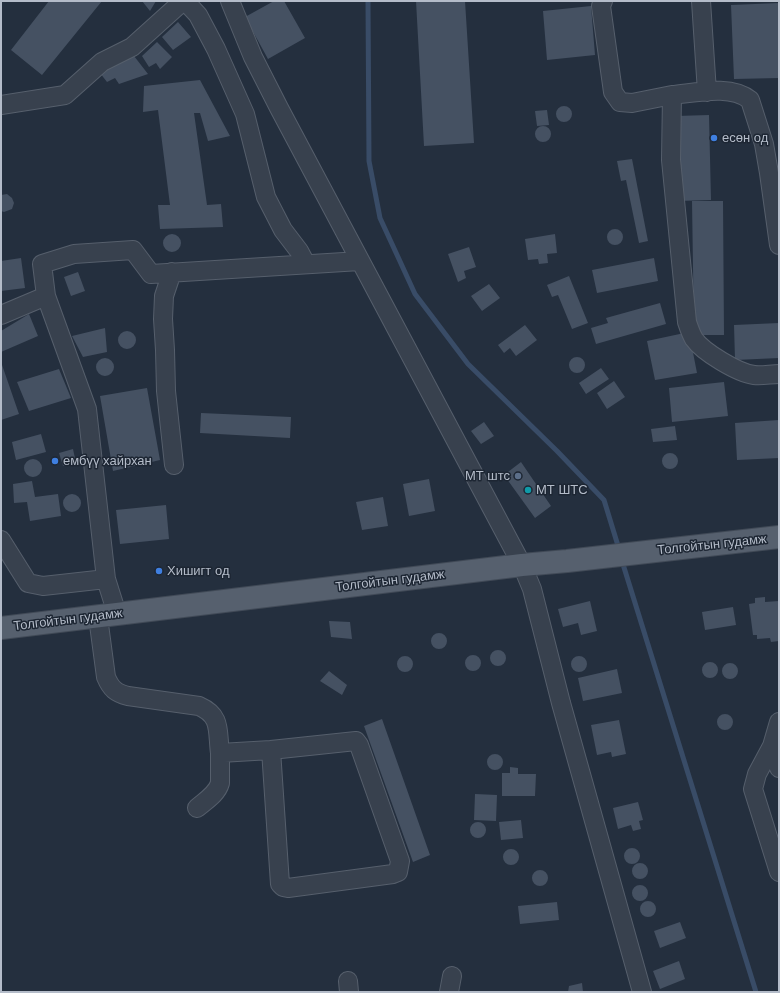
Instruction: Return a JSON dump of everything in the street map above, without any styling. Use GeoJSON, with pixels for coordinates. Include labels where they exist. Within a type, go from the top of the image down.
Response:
{"type":"FeatureCollection","features":[{"type":"Feature","properties":{"kind":"main road","name":"Толгойтын гудамж"},"geometry":{"type":"LineString","coordinates":[[1,628],[522,565],[779,537]]}},
{"type":"Feature","properties":{"kind":"street"},"geometry":{"type":"LineString","coordinates":[[1,105],[65,95],[102,62],[132,47],[184,1],[198,15],[216,49],[245,114],[266,197],[283,230],[299,251],[306,264]]}},
{"type":"Feature","properties":{"kind":"street"},"geometry":{"type":"LineString","coordinates":[[230,1],[257,63],[360,261],[522,565],[532,589],[561,702],[642,992]]}},
{"type":"Feature","properties":{"kind":"street"},"geometry":{"type":"LineString","coordinates":[[603,1],[601,6],[613,92],[620,102],[632,103],[672,94],[725,90],[745,95],[750,100],[764,144],[779,244]]}},
{"type":"Feature","properties":{"kind":"street"},"geometry":{"type":"LineString","coordinates":[[701,1],[707,92]]}},
{"type":"Feature","properties":{"kind":"street"},"geometry":{"type":"LineString","coordinates":[[672,94],[671,160],[689,329],[693,338],[699,345],[733,369],[754,375],[779,374]]}},
{"type":"Feature","properties":{"kind":"street"},"geometry":{"type":"LineString","coordinates":[[197,808],[216,792],[220,783],[220,753],[216,719],[209,710],[199,706],[116,693],[110,686],[106,677],[108,616],[106,579],[87,409],[46,296],[42,264],[74,254],[133,250],[151,274],[360,261]]}},
{"type":"Feature","properties":{"kind":"street"},"geometry":{"type":"LineString","coordinates":[[172,272],[164,296],[163,319],[166,391],[174,465]]}},
{"type":"Feature","properties":{"kind":"street"},"geometry":{"type":"LineString","coordinates":[[1,314],[46,296]]}},
{"type":"Feature","properties":{"kind":"street"},"geometry":{"type":"LineString","coordinates":[[1,540],[28,583],[43,586],[106,579]]}},
{"type":"Feature","properties":{"kind":"street"},"geometry":{"type":"LineString","coordinates":[[779,722],[772,746],[757,774],[753,789],[779,872]]}},
{"type":"Feature","properties":{"kind":"street"},"geometry":{"type":"LineString","coordinates":[[220,753],[271,750],[356,741],[359,745],[400,861],[398,872],[393,874],[296,887],[283,887],[280,884],[271,750]]}},
{"type":"Feature","properties":{"kind":"street"},"geometry":{"type":"LineString","coordinates":[[772,746],[779,768]]}},
{"type":"Feature","properties":{"kind":"building"},"geometry":{"type":"Polygon","coordinates":[[[49,1],[102,1],[42,75],[11,50],[49,1]]]}},
{"type":"Feature","properties":{"kind":"building"},"geometry":{"type":"Polygon","coordinates":[[[142,1],[156,1],[150,11],[142,1]]]}},
{"type":"Feature","properties":{"kind":"building"},"geometry":{"type":"Polygon","coordinates":[[[274,1],[284,1],[305,38],[268,59],[245,17],[274,1]]]}},
{"type":"Feature","properties":{"kind":"building"},"geometry":{"type":"Polygon","coordinates":[[[416,1],[465,1],[474,143],[424,146],[416,1]]]}},
{"type":"Feature","properties":{"kind":"building"},"geometry":{"type":"Polygon","coordinates":[[[779,3],[779,78],[734,79],[731,5],[779,3]]]}},
{"type":"Feature","properties":{"kind":"building"},"geometry":{"type":"Polygon","coordinates":[[[591,6],[595,55],[547,60],[543,11],[591,6]]]}},
{"type":"Feature","properties":{"kind":"building"},"geometry":{"type":"Polygon","coordinates":[[[178,22],[191,37],[173,50],[162,37],[178,22]]]}},
{"type":"Feature","properties":{"kind":"building"},"geometry":{"type":"Polygon","coordinates":[[[157,42],[172,57],[160,69],[156,63],[149,67],[142,56],[157,42]]]}},
{"type":"Feature","properties":{"kind":"building"},"geometry":{"type":"Polygon","coordinates":[[[134,56],[148,74],[119,84],[115,78],[107,82],[100,73],[134,56]]]}},
{"type":"Feature","properties":{"kind":"building"},"geometry":{"type":"Polygon","coordinates":[[[200,80],[230,136],[208,141],[200,113],[194,113],[207,205],[221,204],[223,227],[160,229],[158,205],[170,205],[158,110],[143,112],[144,86],[200,80]]]}},
{"type":"Feature","properties":{"kind":"building"},"geometry":{"type":"Polygon","coordinates":[[[564,106],[571,111],[572,114],[567,121],[564,122],[557,117],[556,114],[561,107],[564,106]]]}},
{"type":"Feature","properties":{"kind":"building"},"geometry":{"type":"Polygon","coordinates":[[[547,110],[549,125],[537,126],[535,111],[547,110]]]}},
{"type":"Feature","properties":{"kind":"building"},"geometry":{"type":"Polygon","coordinates":[[[709,115],[711,200],[678,201],[676,116],[709,115]]]}},
{"type":"Feature","properties":{"kind":"building"},"geometry":{"type":"Polygon","coordinates":[[[543,126],[550,131],[551,134],[546,141],[543,142],[536,137],[535,134],[540,127],[543,126]]]}},
{"type":"Feature","properties":{"kind":"building"},"geometry":{"type":"Polygon","coordinates":[[[632,159],[648,241],[639,243],[626,180],[621,181],[617,161],[632,159]]]}},
{"type":"Feature","properties":{"kind":"building"},"geometry":{"type":"Polygon","coordinates":[[[7,194],[12,198],[14,203],[12,209],[4,212],[1,211],[1,195],[7,194]]]}},
{"type":"Feature","properties":{"kind":"building"},"geometry":{"type":"Polygon","coordinates":[[[692,201],[723,201],[724,335],[694,335],[692,201]]]}},
{"type":"Feature","properties":{"kind":"building"},"geometry":{"type":"Polygon","coordinates":[[[615,229],[622,234],[623,237],[618,244],[615,245],[608,240],[607,237],[612,230],[615,229]]]}},
{"type":"Feature","properties":{"kind":"building"},"geometry":{"type":"Polygon","coordinates":[[[172,234],[178,237],[181,243],[178,249],[172,252],[166,249],[163,243],[166,237],[172,234]]]}},
{"type":"Feature","properties":{"kind":"building"},"geometry":{"type":"Polygon","coordinates":[[[555,234],[557,253],[547,254],[548,263],[539,264],[538,259],[528,260],[525,239],[555,234]]]}},
{"type":"Feature","properties":{"kind":"building"},"geometry":{"type":"Polygon","coordinates":[[[469,247],[476,267],[464,271],[466,278],[458,282],[448,254],[469,247]]]}},
{"type":"Feature","properties":{"kind":"building"},"geometry":{"type":"Polygon","coordinates":[[[21,258],[25,288],[1,291],[1,261],[21,258]]]}},
{"type":"Feature","properties":{"kind":"building"},"geometry":{"type":"Polygon","coordinates":[[[654,258],[658,281],[597,293],[592,270],[654,258]]]}},
{"type":"Feature","properties":{"kind":"building"},"geometry":{"type":"Polygon","coordinates":[[[78,272],[85,291],[71,296],[64,277],[78,272]]]}},
{"type":"Feature","properties":{"kind":"building"},"geometry":{"type":"Polygon","coordinates":[[[569,276],[588,323],[572,329],[558,295],[552,297],[547,285],[569,276]]]}},
{"type":"Feature","properties":{"kind":"building"},"geometry":{"type":"Polygon","coordinates":[[[489,284],[500,298],[482,311],[471,296],[489,284]]]}},
{"type":"Feature","properties":{"kind":"building"},"geometry":{"type":"Polygon","coordinates":[[[660,303],[666,324],[596,344],[591,328],[608,323],[606,318],[660,303]]]}},
{"type":"Feature","properties":{"kind":"building"},"geometry":{"type":"Polygon","coordinates":[[[29,314],[38,336],[1,352],[1,331],[29,314]]]}},
{"type":"Feature","properties":{"kind":"building"},"geometry":{"type":"Polygon","coordinates":[[[779,323],[779,358],[735,360],[734,325],[779,323]]]}},
{"type":"Feature","properties":{"kind":"building"},"geometry":{"type":"Polygon","coordinates":[[[525,325],[537,340],[516,356],[510,348],[504,353],[498,345],[525,325]]]}},
{"type":"Feature","properties":{"kind":"building"},"geometry":{"type":"Polygon","coordinates":[[[105,328],[107,352],[83,357],[72,336],[105,328]]]}},
{"type":"Feature","properties":{"kind":"building"},"geometry":{"type":"Polygon","coordinates":[[[127,331],[133,334],[136,340],[133,346],[127,349],[121,346],[118,340],[121,334],[127,331]]]}},
{"type":"Feature","properties":{"kind":"building"},"geometry":{"type":"Polygon","coordinates":[[[689,332],[697,373],[655,380],[647,341],[689,332]]]}},
{"type":"Feature","properties":{"kind":"building"},"geometry":{"type":"Polygon","coordinates":[[[577,357],[584,362],[585,365],[580,372],[577,373],[570,368],[569,365],[574,358],[577,357]]]}},
{"type":"Feature","properties":{"kind":"building"},"geometry":{"type":"Polygon","coordinates":[[[105,358],[111,361],[114,367],[111,373],[105,376],[99,373],[96,367],[99,361],[105,358]]]}},
{"type":"Feature","properties":{"kind":"building"},"geometry":{"type":"Polygon","coordinates":[[[1,362],[19,414],[1,420],[1,362]]]}},
{"type":"Feature","properties":{"kind":"building"},"geometry":{"type":"Polygon","coordinates":[[[601,368],[609,379],[586,394],[579,383],[601,368]]]}},
{"type":"Feature","properties":{"kind":"building"},"geometry":{"type":"Polygon","coordinates":[[[59,369],[71,398],[29,411],[17,382],[59,369]]]}},
{"type":"Feature","properties":{"kind":"building"},"geometry":{"type":"Polygon","coordinates":[[[614,381],[625,397],[607,409],[597,393],[614,381]]]}},
{"type":"Feature","properties":{"kind":"building"},"geometry":{"type":"Polygon","coordinates":[[[724,382],[728,416],[672,422],[669,388],[724,382]]]}},
{"type":"Feature","properties":{"kind":"building"},"geometry":{"type":"Polygon","coordinates":[[[147,388],[160,460],[113,471],[100,396],[147,388]]]}},
{"type":"Feature","properties":{"kind":"building"},"geometry":{"type":"Polygon","coordinates":[[[201,413],[291,417],[290,438],[200,433],[201,413]]]}},
{"type":"Feature","properties":{"kind":"building"},"geometry":{"type":"Polygon","coordinates":[[[779,420],[779,458],[737,460],[735,423],[779,420]]]}},
{"type":"Feature","properties":{"kind":"building"},"geometry":{"type":"Polygon","coordinates":[[[484,422],[494,436],[481,444],[471,431],[484,422]]]}},
{"type":"Feature","properties":{"kind":"building"},"geometry":{"type":"Polygon","coordinates":[[[675,426],[677,440],[653,442],[651,429],[675,426]]]}},
{"type":"Feature","properties":{"kind":"building"},"geometry":{"type":"Polygon","coordinates":[[[41,434],[46,452],[16,460],[12,442],[41,434]]]}},
{"type":"Feature","properties":{"kind":"building"},"geometry":{"type":"Polygon","coordinates":[[[73,449],[76,463],[63,466],[59,453],[73,449]]]}},
{"type":"Feature","properties":{"kind":"building"},"geometry":{"type":"Polygon","coordinates":[[[670,453],[677,458],[678,461],[673,468],[670,469],[663,464],[662,461],[667,454],[670,453]]]}},
{"type":"Feature","properties":{"kind":"building"},"geometry":{"type":"Polygon","coordinates":[[[33,459],[39,462],[42,468],[39,474],[33,477],[27,474],[24,468],[27,462],[33,459]]]}},
{"type":"Feature","properties":{"kind":"building","name":"MТ ШТС"},"geometry":{"type":"Polygon","coordinates":[[[521,462],[551,506],[535,518],[504,475],[521,462]]]}},
{"type":"Feature","properties":{"kind":"building"},"geometry":{"type":"Polygon","coordinates":[[[429,479],[435,511],[409,516],[403,484],[429,479]]]}},
{"type":"Feature","properties":{"kind":"building"},"geometry":{"type":"Polygon","coordinates":[[[32,481],[35,497],[58,494],[61,516],[30,521],[27,502],[14,503],[13,484],[32,481]]]}},
{"type":"Feature","properties":{"kind":"building"},"geometry":{"type":"Polygon","coordinates":[[[72,494],[78,497],[81,503],[78,509],[72,512],[66,509],[63,503],[66,497],[72,494]]]}},
{"type":"Feature","properties":{"kind":"building"},"geometry":{"type":"Polygon","coordinates":[[[383,497],[388,526],[362,530],[356,502],[383,497]]]}},
{"type":"Feature","properties":{"kind":"building"},"geometry":{"type":"Polygon","coordinates":[[[166,505],[169,539],[120,544],[116,510],[166,505]]]}},
{"type":"Feature","properties":{"kind":"building"},"geometry":{"type":"Polygon","coordinates":[[[765,597],[765,602],[779,601],[779,641],[771,642],[770,638],[757,639],[757,635],[753,635],[749,604],[755,603],[755,598],[765,597]]]}},
{"type":"Feature","properties":{"kind":"building"},"geometry":{"type":"Polygon","coordinates":[[[590,601],[597,631],[581,635],[578,623],[563,627],[558,609],[590,601]]]}},
{"type":"Feature","properties":{"kind":"building"},"geometry":{"type":"Polygon","coordinates":[[[733,607],[736,625],[705,630],[702,612],[733,607]]]}},
{"type":"Feature","properties":{"kind":"building"},"geometry":{"type":"Polygon","coordinates":[[[329,621],[350,622],[352,639],[331,637],[329,621]]]}},
{"type":"Feature","properties":{"kind":"building"},"geometry":{"type":"Polygon","coordinates":[[[439,633],[446,638],[447,641],[442,648],[439,649],[432,644],[431,641],[436,634],[439,633]]]}},
{"type":"Feature","properties":{"kind":"building"},"geometry":{"type":"Polygon","coordinates":[[[498,650],[505,655],[506,658],[501,665],[498,666],[491,661],[490,658],[495,651],[498,650]]]}},
{"type":"Feature","properties":{"kind":"building"},"geometry":{"type":"Polygon","coordinates":[[[473,655],[480,660],[481,663],[476,670],[473,671],[466,666],[465,663],[470,656],[473,655]]]}},
{"type":"Feature","properties":{"kind":"building"},"geometry":{"type":"Polygon","coordinates":[[[405,656],[412,661],[413,664],[408,671],[405,672],[398,667],[397,664],[402,657],[405,656]]]}},
{"type":"Feature","properties":{"kind":"building"},"geometry":{"type":"Polygon","coordinates":[[[579,656],[586,661],[587,664],[582,671],[579,672],[572,667],[571,664],[576,657],[579,656]]]}},
{"type":"Feature","properties":{"kind":"building"},"geometry":{"type":"Polygon","coordinates":[[[710,662],[717,667],[718,670],[713,677],[710,678],[703,673],[702,670],[707,663],[710,662]]]}},
{"type":"Feature","properties":{"kind":"building"},"geometry":{"type":"Polygon","coordinates":[[[730,663],[737,668],[738,671],[733,678],[730,679],[723,674],[722,671],[727,664],[730,663]]]}},
{"type":"Feature","properties":{"kind":"building"},"geometry":{"type":"Polygon","coordinates":[[[617,669],[622,693],[583,701],[578,678],[617,669]]]}},
{"type":"Feature","properties":{"kind":"building"},"geometry":{"type":"Polygon","coordinates":[[[329,671],[347,685],[342,695],[320,681],[329,671]]]}},
{"type":"Feature","properties":{"kind":"building"},"geometry":{"type":"Polygon","coordinates":[[[725,714],[732,719],[733,722],[728,729],[725,730],[718,725],[717,722],[722,715],[725,714]]]}},
{"type":"Feature","properties":{"kind":"building"},"geometry":{"type":"Polygon","coordinates":[[[382,719],[430,855],[413,862],[364,726],[382,719]]]}},
{"type":"Feature","properties":{"kind":"building"},"geometry":{"type":"Polygon","coordinates":[[[619,720],[626,754],[612,757],[611,752],[597,755],[591,725],[619,720]]]}},
{"type":"Feature","properties":{"kind":"building"},"geometry":{"type":"Polygon","coordinates":[[[495,754],[502,759],[503,762],[498,769],[495,770],[488,765],[487,762],[492,755],[495,754]]]}},
{"type":"Feature","properties":{"kind":"building"},"geometry":{"type":"Polygon","coordinates":[[[510,767],[518,768],[518,774],[536,774],[535,796],[502,796],[502,773],[510,773],[510,767]]]}},
{"type":"Feature","properties":{"kind":"building"},"geometry":{"type":"Polygon","coordinates":[[[475,794],[497,795],[496,821],[474,820],[475,794]]]}},
{"type":"Feature","properties":{"kind":"building"},"geometry":{"type":"Polygon","coordinates":[[[638,802],[643,820],[639,821],[641,829],[633,831],[631,825],[618,829],[613,808],[638,802]]]}},
{"type":"Feature","properties":{"kind":"building"},"geometry":{"type":"Polygon","coordinates":[[[521,820],[523,838],[501,840],[499,822],[521,820]]]}},
{"type":"Feature","properties":{"kind":"building"},"geometry":{"type":"Polygon","coordinates":[[[478,822],[485,827],[486,830],[481,837],[478,838],[471,833],[470,830],[475,823],[478,822]]]}},
{"type":"Feature","properties":{"kind":"building"},"geometry":{"type":"Polygon","coordinates":[[[632,848],[639,853],[640,856],[635,863],[632,864],[625,859],[624,856],[629,849],[632,848]]]}},
{"type":"Feature","properties":{"kind":"building"},"geometry":{"type":"Polygon","coordinates":[[[511,849],[518,854],[519,857],[514,864],[511,865],[504,860],[503,857],[508,850],[511,849]]]}},
{"type":"Feature","properties":{"kind":"building"},"geometry":{"type":"Polygon","coordinates":[[[640,863],[647,868],[648,871],[643,878],[640,879],[633,874],[632,871],[637,864],[640,863]]]}},
{"type":"Feature","properties":{"kind":"building"},"geometry":{"type":"Polygon","coordinates":[[[540,870],[547,875],[548,878],[543,885],[540,886],[533,881],[532,878],[537,871],[540,870]]]}},
{"type":"Feature","properties":{"kind":"building"},"geometry":{"type":"Polygon","coordinates":[[[640,885],[647,890],[648,893],[643,900],[640,901],[633,896],[632,893],[637,886],[640,885]]]}},
{"type":"Feature","properties":{"kind":"building"},"geometry":{"type":"Polygon","coordinates":[[[648,901],[655,906],[656,909],[651,916],[648,917],[641,912],[640,909],[645,902],[648,901]]]}},
{"type":"Feature","properties":{"kind":"building"},"geometry":{"type":"Polygon","coordinates":[[[557,902],[559,920],[520,924],[518,906],[557,902]]]}},
{"type":"Feature","properties":{"kind":"building"},"geometry":{"type":"Polygon","coordinates":[[[680,922],[686,938],[660,948],[654,931],[680,922]]]}},
{"type":"Feature","properties":{"kind":"building"},"geometry":{"type":"Polygon","coordinates":[[[679,961],[685,979],[660,989],[653,971],[679,961]]]}},
{"type":"Feature","properties":{"kind":"building"},"geometry":{"type":"Polygon","coordinates":[[[582,983],[583,992],[568,992],[569,986],[582,983]]]}},
{"type":"Feature","properties":{"kind":"waterway"},"geometry":{"type":"LineString","coordinates":[[368,1],[369,161],[380,218],[415,294],[468,364],[557,451],[604,500],[619,549]]}},
{"type":"Feature","properties":{"kind":"waterway"},"geometry":{"type":"LineString","coordinates":[[622,561],[756,992]]}},
{"type":"Feature","properties":{"kind":"place","name":"есөн од"},"geometry":{"type":"Point","coordinates":[714,138]}},
{"type":"Feature","properties":{"kind":"place","name":"ембүү хайрхан"},"geometry":{"type":"Point","coordinates":[55,461]}},
{"type":"Feature","properties":{"kind":"place","name":"МТ штс"},"geometry":{"type":"Point","coordinates":[518,476]}},
{"type":"Feature","properties":{"kind":"place","name":"MТ ШТС"},"geometry":{"type":"Point","coordinates":[528,490]}},
{"type":"Feature","properties":{"kind":"place","name":"Хишигт од"},"geometry":{"type":"Point","coordinates":[159,571]}}]}
